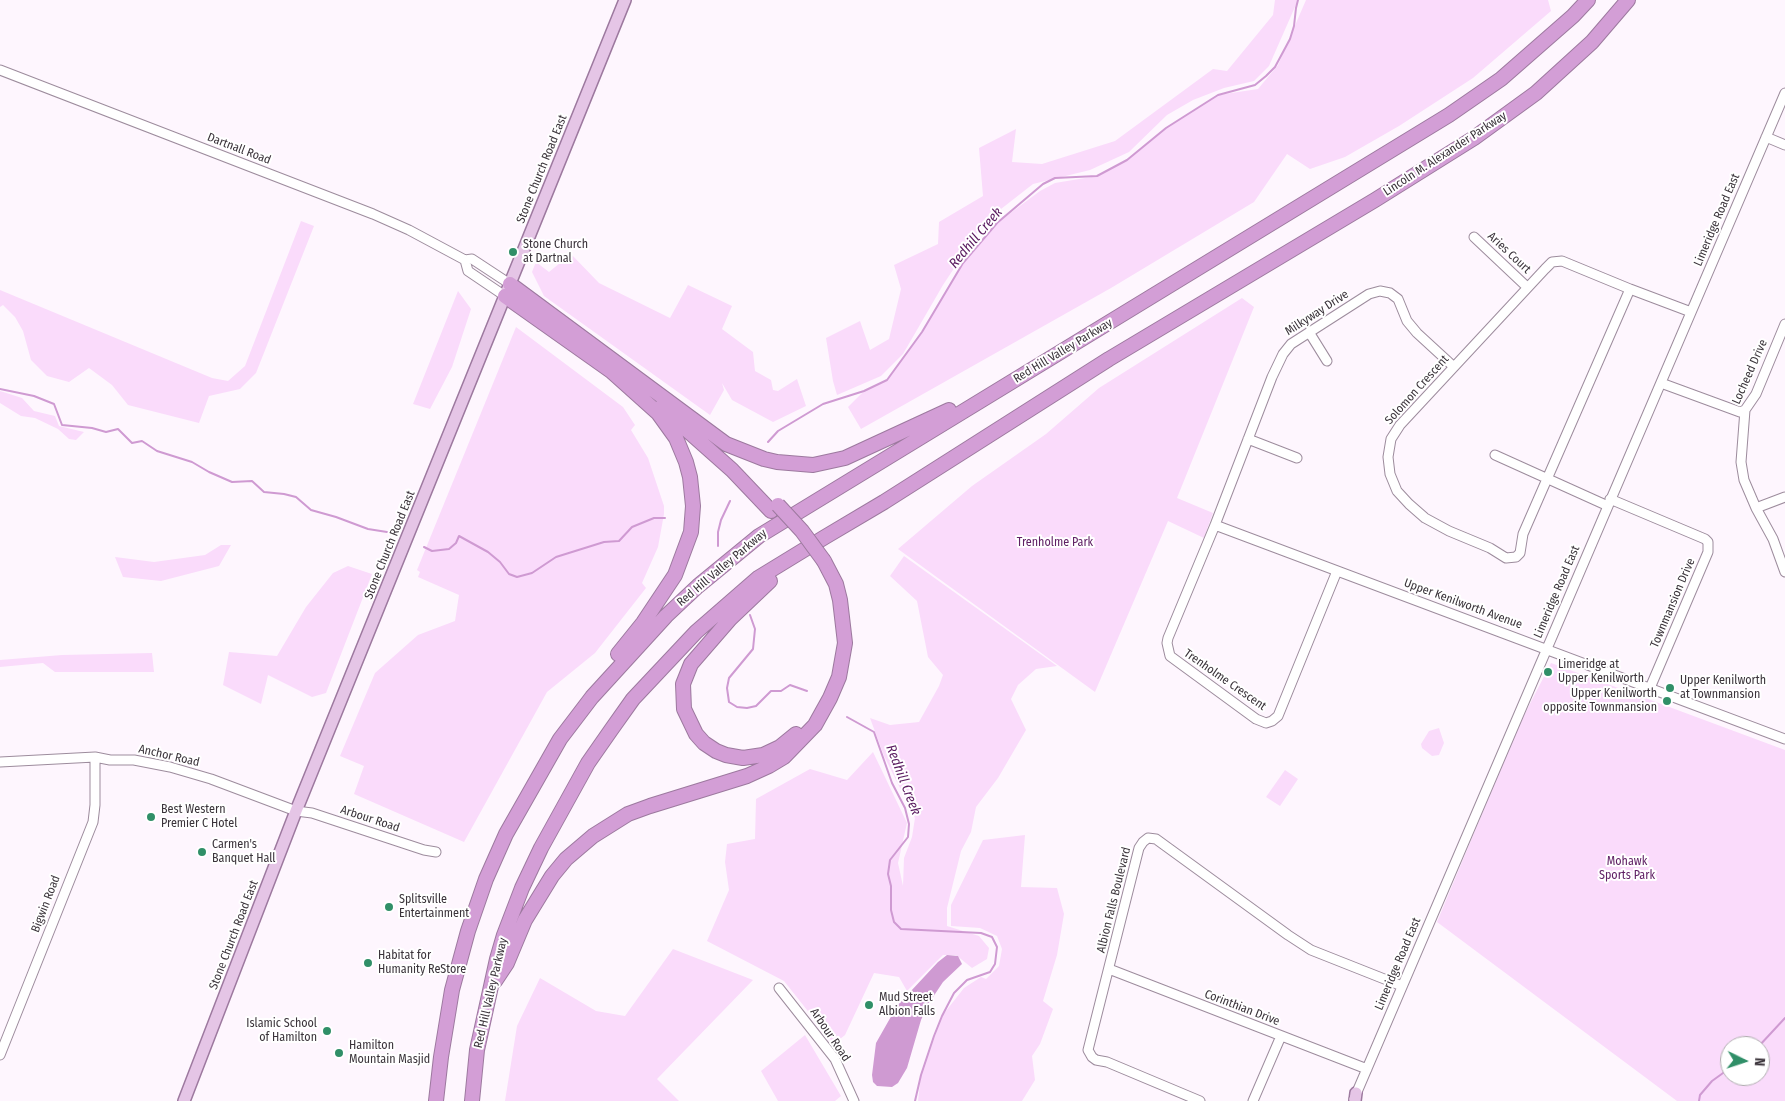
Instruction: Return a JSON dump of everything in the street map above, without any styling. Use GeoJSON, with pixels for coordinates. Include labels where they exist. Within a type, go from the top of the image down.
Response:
{"type":"FeatureCollection","features":[{"type":"Feature","properties":{"kind":"highway","name":"Red Hill Valley Parkway"},"geometry":{"type":"LineString","coordinates":[[436,1101],[452,990],[468,931],[486,879],[506,834],[560,739],[592,697],[666,616],[698,586],[759,536],[1456,110],[1501,78],[1574,16],[1588,0]]}},
{"type":"Feature","properties":{"kind":"highway","name":"Lincoln M. Alexander Parkway"},"geometry":{"type":"LineString","coordinates":[[1266,265],[1391,190],[1490,127],[1536,93],[1592,42],[1628,0]]}},
{"type":"Feature","properties":{"kind":"highway","name":"Red Hill Valley Parkway"},"geometry":{"type":"LineString","coordinates":[[472,1101],[477,1050],[490,987],[504,935],[522,888],[541,848],[588,763],[633,700],[696,632],[758,578],[884,502],[1110,359],[1266,265]]}},
{"type":"Feature","properties":{"kind":"highway"},"geometry":{"type":"LineString","coordinates":[[508,290],[610,370],[658,413],[676,438],[690,477],[693,493],[693,518],[688,545],[675,574],[643,623],[599,678],[592,697]]}},
{"type":"Feature","properties":{"kind":"highway"},"geometry":{"type":"LineString","coordinates":[[508,290],[726,444],[746,453],[776,462],[813,464],[845,458],[934,418],[1003,380],[1026,373]]}},
{"type":"Feature","properties":{"kind":"highway"},"geometry":{"type":"LineString","coordinates":[[610,370],[638,389],[704,443],[775,508]]}},
{"type":"Feature","properties":{"kind":"highway"},"geometry":{"type":"LineString","coordinates":[[490,987],[507,963],[525,920],[552,876],[566,859],[593,836],[628,814],[747,776],[769,766],[789,752],[815,725],[839,677],[845,643],[840,600],[836,584],[795,536],[744,470],[679,410]]}},
{"type":"Feature","properties":{"kind":"highway"},"geometry":{"type":"LineString","coordinates":[[820,563],[830,595],[837,630],[832,669],[825,691],[813,713],[799,732],[772,752],[753,758],[742,758],[716,751],[704,743],[696,734],[690,726],[684,709],[683,684],[691,664],[730,619],[763,586],[825,537]]}},
{"type":"Feature","properties":{"kind":"main road","name":"Stone Church Road East"},"geometry":{"type":"LineString","coordinates":[[184,1101],[296,811],[625,0]]}},
{"type":"Feature","properties":{"kind":"street","name":"Dartnall Road"},"geometry":{"type":"LineString","coordinates":[[0,70],[373,214],[409,230],[465,260],[472,259],[508,290]]}},
{"type":"Feature","properties":{"kind":"street","name":"Limeridge Road East"},"geometry":{"type":"LineString","coordinates":[[1355,1098],[1785,93]]}},
{"type":"Feature","properties":{"kind":"street"},"geometry":{"type":"LineString","coordinates":[[1766,137],[1785,145]]}},
{"type":"Feature","properties":{"kind":"street","name":"Aries Court"},"geometry":{"type":"LineString","coordinates":[[1474,237],[1527,287]]}},
{"type":"Feature","properties":{"kind":"street","name":"Dartnall Road"},"geometry":{"type":"LineString","coordinates":[[465,260],[468,271],[508,290]]}},
{"type":"Feature","properties":{"kind":"street","name":"Solomon Crescent"},"geometry":{"type":"LineString","coordinates":[[1630,289],[1523,534],[1520,553],[1511,559],[1506,558],[1490,548],[1425,518],[1397,491],[1390,474],[1388,457],[1392,439],[1400,425],[1552,262],[1562,261],[1691,312]]}},
{"type":"Feature","properties":{"kind":"street","name":"Milkyway Drive"},"geometry":{"type":"LineString","coordinates":[[1215,525],[1283,354],[1292,344],[1309,332],[1369,294],[1380,291],[1390,293],[1398,299],[1407,321],[1417,334],[1454,367]]}},
{"type":"Feature","properties":{"kind":"street","name":"Locheed Drive"},"geometry":{"type":"LineString","coordinates":[[1785,324],[1756,394],[1746,410],[1741,462],[1744,480],[1756,508],[1773,539],[1785,572]]}},
{"type":"Feature","properties":{"kind":"street"},"geometry":{"type":"LineString","coordinates":[[1309,332],[1327,361]]}},
{"type":"Feature","properties":{"kind":"street"},"geometry":{"type":"LineString","coordinates":[[1660,383],[1740,412],[1746,410]]}},
{"type":"Feature","properties":{"kind":"street"},"geometry":{"type":"LineString","coordinates":[[1248,439],[1297,458]]}},
{"type":"Feature","properties":{"kind":"street"},"geometry":{"type":"LineString","coordinates":[[1495,455],[1548,479],[1609,502]]}},
{"type":"Feature","properties":{"kind":"street"},"geometry":{"type":"LineString","coordinates":[[1756,508],[1785,498]]}},
{"type":"Feature","properties":{"kind":"street","name":"Townmansion Drive"},"geometry":{"type":"LineString","coordinates":[[1609,502],[1705,539],[1708,542],[1708,552],[1650,688]]}},
{"type":"Feature","properties":{"kind":"street","name":"Upper Kenilworth Avenue"},"geometry":{"type":"LineString","coordinates":[[1215,525],[1785,739]]}},
{"type":"Feature","properties":{"kind":"street","name":"Trenholme Crescent"},"geometry":{"type":"LineString","coordinates":[[1215,525],[1168,638],[1168,648],[1173,659],[1256,720],[1266,723],[1278,716],[1337,571]]}},
{"type":"Feature","properties":{"kind":"street","name":"Anchor Road"},"geometry":{"type":"LineString","coordinates":[[0,762],[95,757],[110,760],[134,760],[170,767],[211,779],[296,811]]}},
{"type":"Feature","properties":{"kind":"street","name":"Bigwin Road"},"geometry":{"type":"LineString","coordinates":[[0,1055],[93,822],[96,805],[95,757]]}},
{"type":"Feature","properties":{"kind":"street","name":"Arbour Road"},"geometry":{"type":"LineString","coordinates":[[296,811],[312,813],[424,850],[436,852]]}},
{"type":"Feature","properties":{"kind":"street","name":"Albion Falls Boulevard"},"geometry":{"type":"LineString","coordinates":[[1200,1101],[1092,1057],[1088,1050],[1139,848],[1148,838],[1156,839],[1288,935],[1312,950],[1402,986]]}},
{"type":"Feature","properties":{"kind":"street","name":"Corinthian Drive"},"geometry":{"type":"LineString","coordinates":[[1109,969],[1367,1069]]}},
{"type":"Feature","properties":{"kind":"street","name":"Arbour Road"},"geometry":{"type":"LineString","coordinates":[[779,988],[835,1059],[854,1101]]}},
{"type":"Feature","properties":{"kind":"street"},"geometry":{"type":"LineString","coordinates":[[1253,1101],[1281,1036]]}},
{"type":"Feature","properties":{"kind":"green space"},"geometry":{"type":"Polygon","coordinates":[[[1275,0],[1298,0],[1269,66],[1254,81],[1224,88],[1193,100],[1167,115],[1129,152],[1090,170],[1033,184],[982,226],[943,285],[903,354],[881,376],[837,395],[826,338],[860,321],[870,350],[889,339],[901,289],[894,265],[938,244],[939,222],[983,196],[979,148],[1016,129],[1012,162],[1042,164],[1115,141],[1213,69],[1227,71],[1273,15],[1275,0]]]}},
{"type":"Feature","properties":{"kind":"green space"},"geometry":{"type":"Polygon","coordinates":[[[1306,0],[1548,0],[1551,11],[1473,78],[1399,126],[1345,157],[1310,169],[1287,154],[1254,202],[1111,288],[861,429],[848,407],[864,391],[887,380],[922,332],[963,263],[997,223],[1040,191],[1055,183],[1097,176],[1127,160],[1166,128],[1218,95],[1258,89],[1278,65],[1306,0]]]}},
{"type":"Feature","properties":{"kind":"green space"},"geometry":{"type":"Polygon","coordinates":[[[301,221],[314,226],[256,373],[240,389],[209,396],[199,423],[128,405],[112,385],[89,368],[69,382],[47,376],[31,360],[23,331],[15,317],[3,305],[0,307],[0,290],[212,378],[228,381],[245,366],[301,221]]]}},
{"type":"Feature","properties":{"kind":"green space"},"geometry":{"type":"Polygon","coordinates":[[[571,254],[599,283],[670,318],[688,285],[732,306],[722,329],[753,352],[755,371],[771,380],[773,390],[778,391],[797,379],[806,406],[773,422],[732,400],[722,383],[724,390],[710,415],[544,296],[532,272],[536,262],[549,272],[571,254]]]}},
{"type":"Feature","properties":{"kind":"green space"},"geometry":{"type":"Polygon","coordinates":[[[458,291],[471,309],[452,367],[430,409],[413,404],[458,291]]]}},
{"type":"Feature","properties":{"kind":"green space","name":"Trenholme Park"},"geometry":{"type":"Polygon","coordinates":[[[1242,298],[1254,307],[1177,498],[1213,513],[1204,538],[1168,521],[1095,692],[898,549],[972,486],[1046,434],[1099,388],[1242,298]]]}},
{"type":"Feature","properties":{"kind":"green space"},"geometry":{"type":"Polygon","coordinates":[[[516,327],[623,407],[635,425],[631,430],[648,458],[664,506],[664,514],[658,547],[642,583],[646,588],[595,653],[547,692],[464,842],[354,794],[364,766],[340,756],[375,673],[418,635],[455,621],[459,595],[418,577],[420,572],[417,570],[516,327]]]}},
{"type":"Feature","properties":{"kind":"green space"},"geometry":{"type":"Polygon","coordinates":[[[0,391],[22,398],[34,411],[55,416],[59,426],[84,432],[76,440],[69,439],[58,429],[35,418],[21,416],[0,403],[0,391]]]}},
{"type":"Feature","properties":{"kind":"green space"},"geometry":{"type":"Polygon","coordinates":[[[221,545],[231,545],[219,566],[161,581],[123,577],[115,557],[154,562],[205,555],[221,545]]]}},
{"type":"Feature","properties":{"kind":"green space"},"geometry":{"type":"Polygon","coordinates":[[[904,556],[1057,666],[1036,669],[1018,685],[1011,699],[1026,730],[998,778],[976,807],[971,832],[961,851],[947,908],[947,926],[979,936],[989,948],[987,959],[972,968],[956,955],[943,955],[907,991],[899,977],[874,973],[845,1035],[834,1044],[784,981],[707,941],[729,890],[725,862],[727,844],[755,839],[756,799],[810,769],[847,780],[873,752],[907,823],[898,863],[903,886],[904,858],[912,837],[915,818],[884,756],[870,718],[890,725],[919,722],[943,675],[928,657],[917,601],[890,576],[904,556]]]}},
{"type":"Feature","properties":{"kind":"green space"},"geometry":{"type":"Polygon","coordinates":[[[348,566],[372,574],[326,693],[312,697],[268,675],[261,704],[223,685],[229,652],[277,656],[306,607],[333,573],[348,566]]]}},
{"type":"Feature","properties":{"kind":"green space"},"geometry":{"type":"Polygon","coordinates":[[[152,653],[154,672],[55,672],[43,663],[0,667],[0,660],[62,655],[152,653]]]}},
{"type":"Feature","properties":{"kind":"green space","name":"Mohawk Sports Park"},"geometry":{"type":"Polygon","coordinates":[[[1551,663],[1785,750],[1785,1101],[1677,1101],[1437,922],[1519,725],[1551,663]]]}},
{"type":"Feature","properties":{"kind":"green space"},"geometry":{"type":"Polygon","coordinates":[[[1439,728],[1444,743],[1439,755],[1432,756],[1422,748],[1421,744],[1429,731],[1439,728]]]}},
{"type":"Feature","properties":{"kind":"green space"},"geometry":{"type":"Polygon","coordinates":[[[1285,770],[1298,779],[1280,806],[1266,797],[1285,770]]]}},
{"type":"Feature","properties":{"kind":"green space"},"geometry":{"type":"Polygon","coordinates":[[[1025,835],[1021,887],[1057,888],[1064,914],[1057,955],[1043,1001],[1053,1009],[1040,1044],[1032,1056],[1035,1080],[1022,1101],[918,1101],[921,1075],[942,1016],[964,988],[981,977],[986,979],[999,966],[1002,949],[997,936],[980,928],[951,926],[951,905],[983,840],[1025,835]]]}},
{"type":"Feature","properties":{"kind":"green space"},"geometry":{"type":"Polygon","coordinates":[[[673,949],[753,980],[657,1079],[679,1101],[505,1101],[517,1026],[540,978],[596,1011],[625,1016],[673,949]]]}},
{"type":"Feature","properties":{"kind":"green space"},"geometry":{"type":"Polygon","coordinates":[[[805,1035],[841,1096],[835,1101],[778,1101],[761,1071],[805,1035]]]}},
{"type":"Feature","properties":{"kind":"shaded area"},"geometry":{"type":"Polygon","coordinates":[[[947,955],[958,956],[962,964],[943,982],[929,1003],[921,1020],[907,1068],[898,1083],[892,1087],[877,1086],[873,1082],[872,1075],[876,1043],[897,1006],[938,962],[947,955]]]}},
{"type":"Feature","properties":{"kind":"waterway","name":"Redhill Creek"},"geometry":{"type":"LineString","coordinates":[[768,442],[778,431],[823,404],[864,391],[887,380],[922,332],[963,263],[997,223],[1043,184],[1055,178],[1097,176],[1127,160],[1166,128],[1218,95],[1255,85],[1266,76],[1275,67],[1290,39],[1298,0]]}},
{"type":"Feature","properties":{"kind":"waterway"},"geometry":{"type":"LineString","coordinates":[[0,389],[34,396],[54,404],[62,425],[92,428],[106,432],[118,429],[132,443],[142,441],[157,451],[192,462],[232,482],[252,481],[264,492],[296,497],[311,510],[368,529],[387,532]]}},
{"type":"Feature","properties":{"kind":"waterway","name":"Redhill Creek"},"geometry":{"type":"LineString","coordinates":[[718,546],[718,532],[721,520],[730,501]]}},
{"type":"Feature","properties":{"kind":"waterway"},"geometry":{"type":"LineString","coordinates":[[424,547],[432,551],[449,549],[456,543],[459,536],[488,552],[500,562],[509,574],[517,577],[532,573],[556,557],[604,542],[619,541],[632,527],[654,518],[665,518]]}},
{"type":"Feature","properties":{"kind":"waterway","name":"Redhill Creek"},"geometry":{"type":"LineString","coordinates":[[750,615],[755,629],[753,649],[729,678],[727,688],[729,702],[737,707],[747,708],[756,706],[771,691],[781,691],[790,685],[807,691]]}},
{"type":"Feature","properties":{"kind":"waterway","name":"Redhill Creek"},"geometry":{"type":"LineString","coordinates":[[847,717],[874,732],[892,783],[905,808],[909,824],[908,837],[890,860],[888,874],[894,922],[901,929],[981,933],[992,937],[997,947],[995,964],[990,972],[967,980],[954,993],[934,1036],[921,1075],[915,1101]]}},
{"type":"Feature","properties":{"kind":"waterway"},"geometry":{"type":"LineString","coordinates":[[1768,1036],[1785,1018]]}},
{"type":"Feature","properties":{"kind":"waterway"},"geometry":{"type":"LineString","coordinates":[[1699,1101],[1700,1095],[1712,1081],[1720,1075]]}},
{"type":"Feature","properties":{"kind":"place","name":"Stone Church at Dartnal"},"geometry":{"type":"Point","coordinates":[513,252]}},
{"type":"Feature","properties":{"kind":"place","name":"Limeridge at Upper Kenilworth"},"geometry":{"type":"Point","coordinates":[1548,672]}},
{"type":"Feature","properties":{"kind":"place","name":"Upper Kenilworth at Townmansion"},"geometry":{"type":"Point","coordinates":[1670,688]}},
{"type":"Feature","properties":{"kind":"place","name":"Upper Kenilworth opposite Townmansion"},"geometry":{"type":"Point","coordinates":[1667,701]}},
{"type":"Feature","properties":{"kind":"place","name":"Best Western Premier C Hotel"},"geometry":{"type":"Point","coordinates":[151,817]}},
{"type":"Feature","properties":{"kind":"place","name":"Carmen's Banquet Hall"},"geometry":{"type":"Point","coordinates":[202,852]}},
{"type":"Feature","properties":{"kind":"place","name":"Splitsville Entertainment"},"geometry":{"type":"Point","coordinates":[389,907]}},
{"type":"Feature","properties":{"kind":"place","name":"Habitat for Humanity ReStore"},"geometry":{"type":"Point","coordinates":[368,963]}},
{"type":"Feature","properties":{"kind":"place","name":"Mud Street Albion Falls"},"geometry":{"type":"Point","coordinates":[869,1005]}},
{"type":"Feature","properties":{"kind":"place","name":"Islamic School of Hamilton"},"geometry":{"type":"Point","coordinates":[327,1031]}},
{"type":"Feature","properties":{"kind":"place","name":"Hamilton Mountain Masjid"},"geometry":{"type":"Point","coordinates":[339,1053]}}]}
